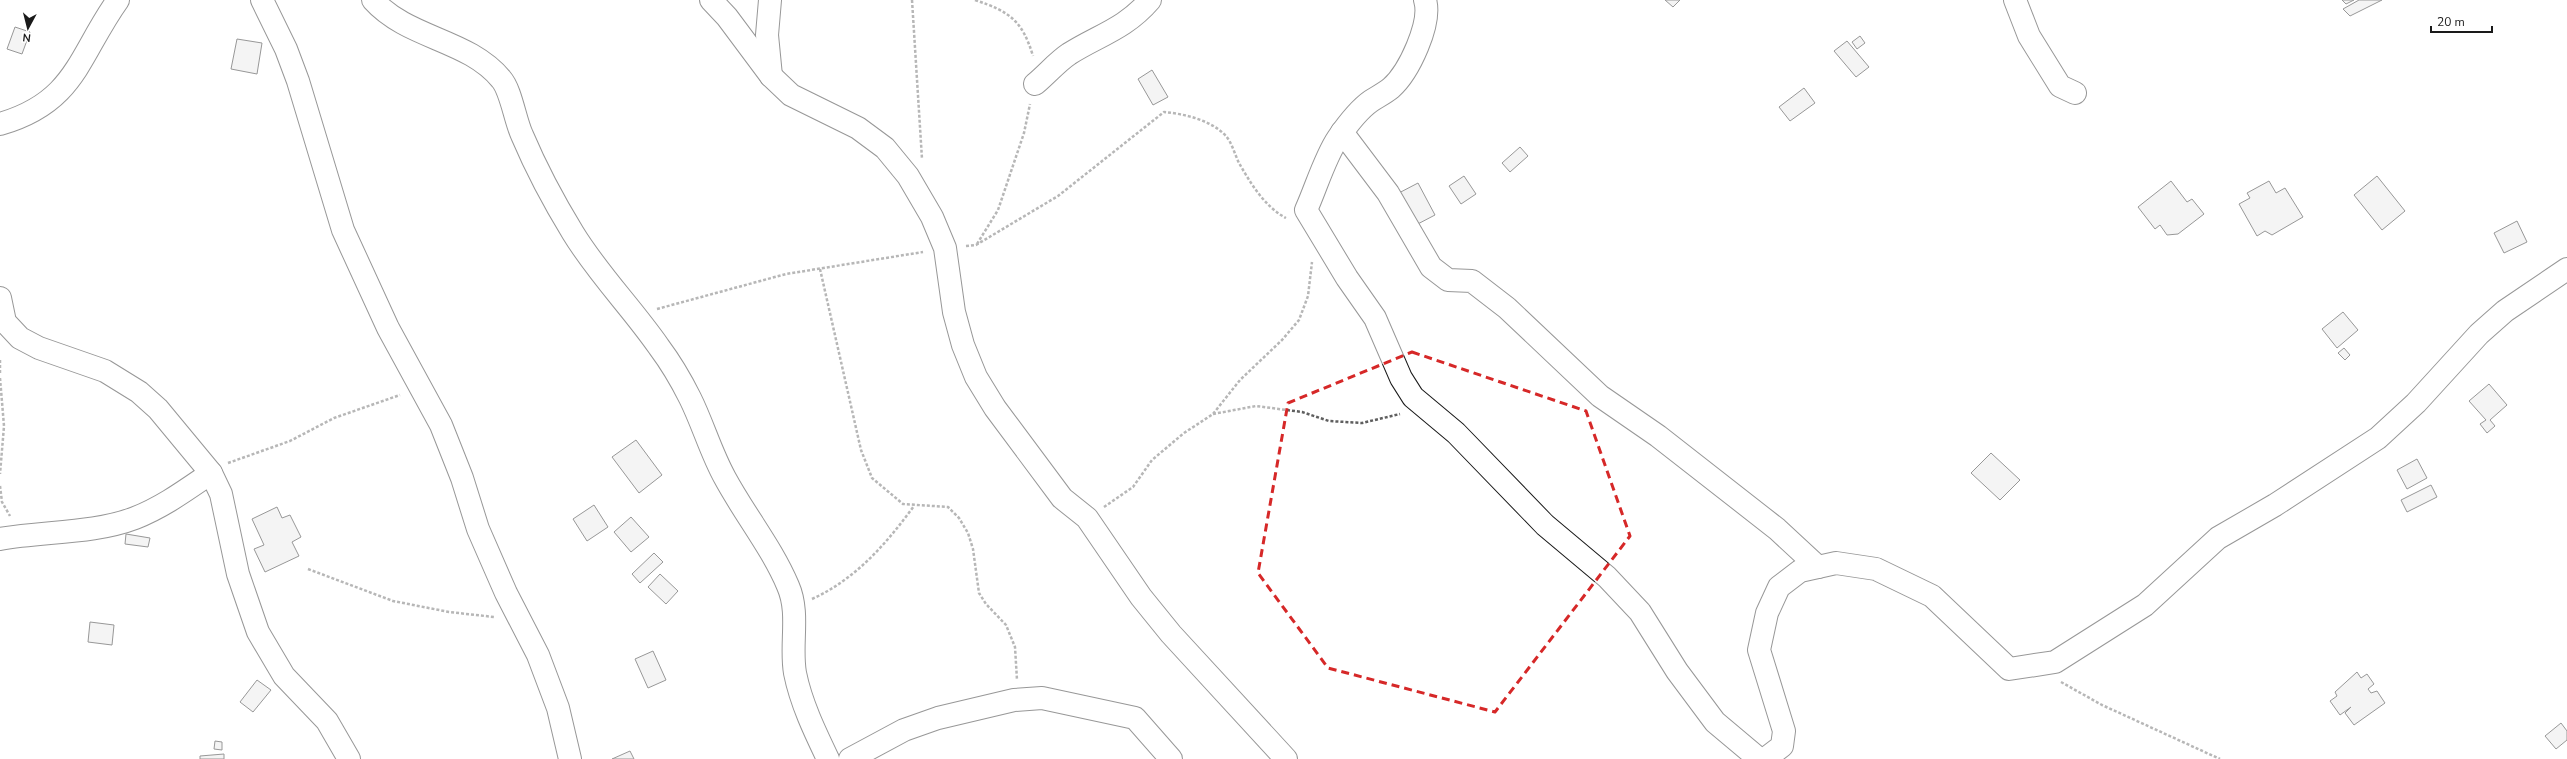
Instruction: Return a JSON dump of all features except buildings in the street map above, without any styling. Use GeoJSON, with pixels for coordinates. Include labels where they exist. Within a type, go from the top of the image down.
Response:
{"type":"FeatureCollection","features":[{"type":"Feature","properties":{"kind":"street"},"geometry":{"type":"LineString","coordinates":[[0,124],[38,109],[60,93],[76,71],[118,0]]}},
{"type":"Feature","properties":{"kind":"street"},"geometry":{"type":"LineString","coordinates":[[262,0],[286,49],[298,82],[343,230],[388,328],[420,384],[441,425],[462,478],[478,529],[506,593],[538,656],[558,708],[570,759]]}},
{"type":"Feature","properties":{"kind":"street"},"geometry":{"type":"LineString","coordinates":[[373,0],[380,8],[425,35],[462,49],[489,66],[503,80],[522,136],[572,232],[589,258],[676,372],[691,400],[711,450],[726,479],[772,555],[789,588],[792,607],[795,671],[803,700],[828,759]]}},
{"type":"Feature","properties":{"kind":"street"},"geometry":{"type":"LineString","coordinates":[[711,0],[727,17],[771,76],[791,95],[858,128],[885,148],[908,176],[932,217],[944,248],[956,318],[963,345],[976,377],[995,408],[1062,498],[1087,518],[1141,597],[1170,634],[1286,759]]}},
{"type":"Feature","properties":{"kind":"street"},"geometry":{"type":"LineString","coordinates":[[770,0],[767,35],[771,76]]}},
{"type":"Feature","properties":{"kind":"street"},"geometry":{"type":"LineString","coordinates":[[1035,84],[1068,54],[1096,41],[1136,16],[1150,0]]}},
{"type":"Feature","properties":{"kind":"street"},"geometry":{"type":"LineString","coordinates":[[1425,0],[1428,10],[1423,32],[1406,68],[1391,88],[1369,102],[1342,132],[1306,210],[1347,278],[1375,318],[1401,378],[1413,397],[1428,407],[1456,433],[1545,525],[1607,577],[1640,612],[1677,671],[1715,722],[1759,759]]}},
{"type":"Feature","properties":{"kind":"street"},"geometry":{"type":"LineString","coordinates":[[2015,0],[2029,36],[2060,86],[2075,93]]}},
{"type":"Feature","properties":{"kind":"street"},"geometry":{"type":"LineString","coordinates":[[1342,132],[1388,193],[1430,267],[1448,280],[1472,281],[1496,299],[1600,396],[1658,436],[1777,529],[1818,567]]}},
{"type":"Feature","properties":{"kind":"street"},"geometry":{"type":"LineString","coordinates":[[1765,759],[1782,746],[1784,731],[1759,650],[1767,613],[1779,587],[1800,571],[1836,563],[1876,569],[1932,596],[2009,669],[2056,662],[2145,605],[2218,538],[2294,493],[2378,438],[2416,403],[2478,334],[2505,311],[2567,269]]}},
{"type":"Feature","properties":{"kind":"street"},"geometry":{"type":"LineString","coordinates":[[0,298],[5,322],[20,338],[39,348],[105,371],[139,392],[158,409],[211,473],[220,494],[238,574],[258,632],[275,664],[327,722],[348,759]]}},
{"type":"Feature","properties":{"kind":"street"},"geometry":{"type":"LineString","coordinates":[[4,538],[88,528],[134,518],[161,506],[211,473]]}},
{"type":"Feature","properties":{"kind":"street"},"geometry":{"type":"LineString","coordinates":[[850,759],[878,743],[924,723],[1014,700],[1042,698],[1134,718],[1171,759]]}},
{"type":"Feature","properties":{"kind":"path"},"geometry":{"type":"LineString","coordinates":[[912,0],[922,167]]}},
{"type":"Feature","properties":{"kind":"path"},"geometry":{"type":"LineString","coordinates":[[974,0],[1000,9],[1013,18],[1027,35],[1035,61],[1035,84],[1024,133],[1010,177],[998,210],[976,245]]}},
{"type":"Feature","properties":{"kind":"path"},"geometry":{"type":"LineString","coordinates":[[634,315],[786,274],[944,248],[976,245],[1058,196],[1164,112],[1179,113],[1212,125],[1226,137],[1239,163],[1267,204],[1274,212],[1291,220]]}},
{"type":"Feature","properties":{"kind":"path"},"geometry":{"type":"LineString","coordinates":[[1087,518],[1133,487],[1152,460],[1184,433],[1213,414],[1240,380],[1282,340],[1299,320],[1308,296],[1312,260]]}},
{"type":"Feature","properties":{"kind":"path"},"geometry":{"type":"LineString","coordinates":[[820,269],[861,450],[872,478],[903,504],[914,506],[948,507],[959,518],[968,533],[977,567],[979,593],[986,604],[1006,625],[1015,647],[1018,670],[1014,700]]}},
{"type":"Feature","properties":{"kind":"path"},"geometry":{"type":"LineString","coordinates":[[0,360],[0,374]]}},
{"type":"Feature","properties":{"kind":"path"},"geometry":{"type":"LineString","coordinates":[[0,378],[4,426],[0,474]]}},
{"type":"Feature","properties":{"kind":"path"},"geometry":{"type":"LineString","coordinates":[[211,473],[220,465],[272,449],[334,418],[398,396],[420,384]]}},
{"type":"Feature","properties":{"kind":"path"},"geometry":{"type":"LineString","coordinates":[[1213,414],[1256,406],[1302,412],[1329,421],[1362,423],[1428,407]]}},
{"type":"Feature","properties":{"kind":"path"},"geometry":{"type":"LineString","coordinates":[[0,486],[2,502],[12,522],[4,538]]}},
{"type":"Feature","properties":{"kind":"path"},"geometry":{"type":"LineString","coordinates":[[792,607],[831,588],[873,558],[914,506]]}},
{"type":"Feature","properties":{"kind":"path"},"geometry":{"type":"LineString","coordinates":[[308,569],[394,601],[473,616],[513,617],[523,626]]}},
{"type":"Feature","properties":{"kind":"path"},"geometry":{"type":"LineString","coordinates":[[2034,666],[2102,705],[2220,759]]}},
{"type":"Feature","properties":{"kind":"highlighted area"},"geometry":{"type":"Polygon","coordinates":[[[1412,352],[1586,411],[1630,536],[1495,712],[1328,668],[1258,573],[1288,403],[1412,352]]]}}]}
